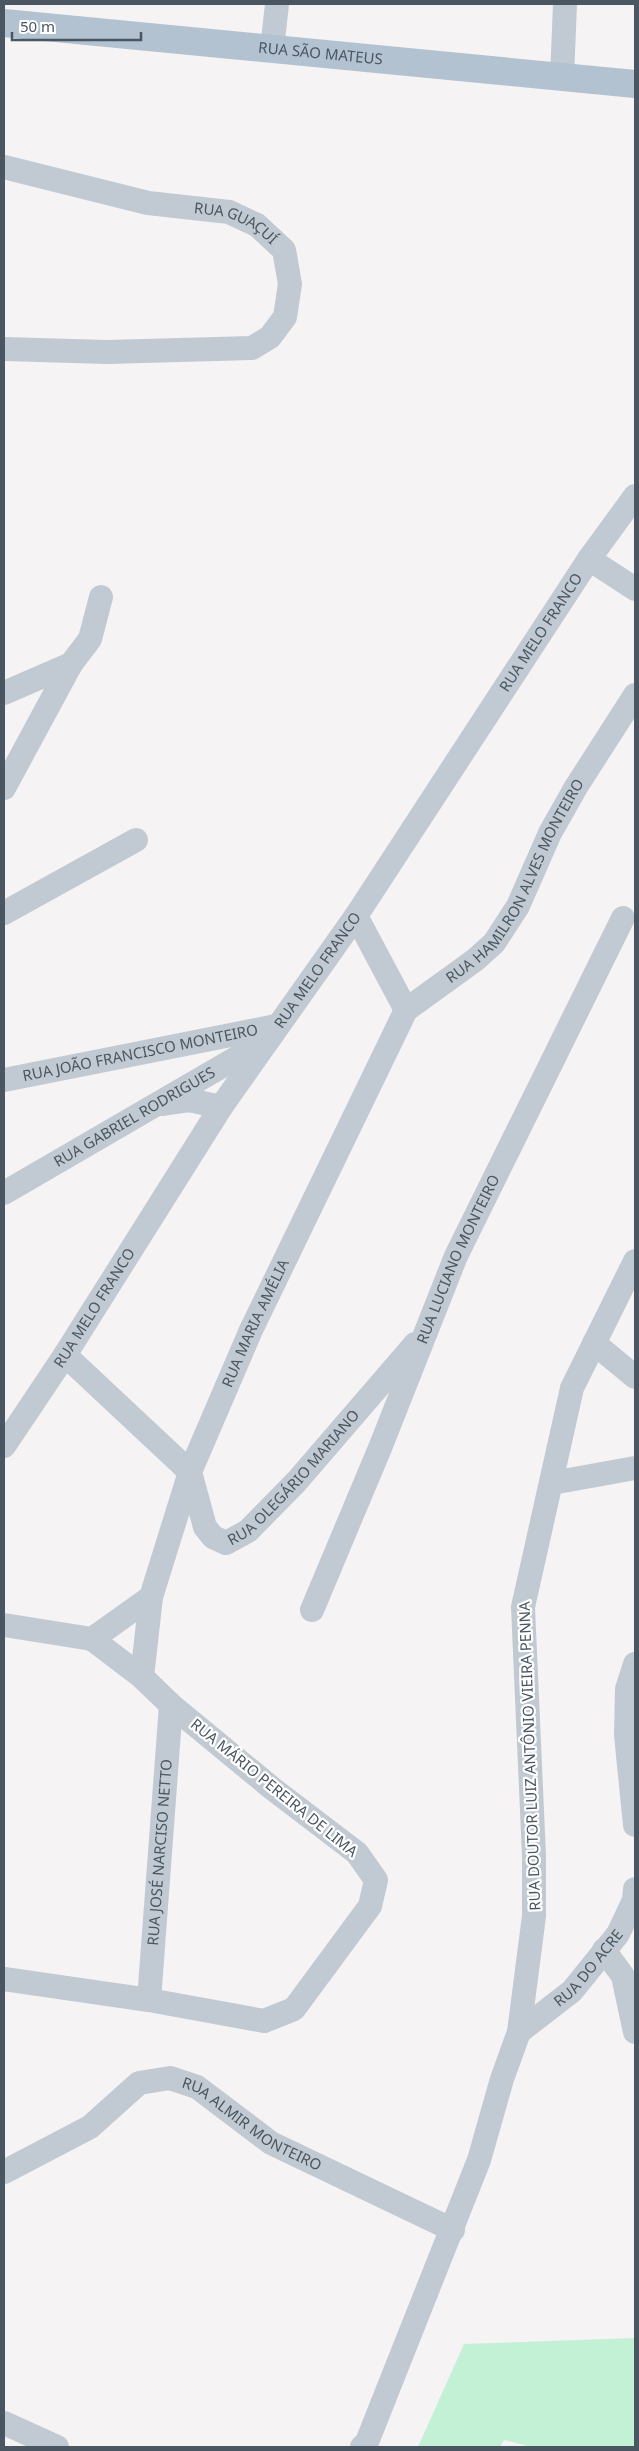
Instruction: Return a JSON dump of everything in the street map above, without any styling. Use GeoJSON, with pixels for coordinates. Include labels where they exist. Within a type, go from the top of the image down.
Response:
{"type":"FeatureCollection","features":[{"type":"Feature","properties":{"kind":"main road","name":"RUA SÃO MATEUS"},"geometry":{"type":"LineString","coordinates":[[4,23],[635,84]]}},
{"type":"Feature","properties":{"kind":"street"},"geometry":{"type":"LineString","coordinates":[[272,49],[277,4]]}},
{"type":"Feature","properties":{"kind":"street"},"geometry":{"type":"LineString","coordinates":[[562,78],[565,4]]}},
{"type":"Feature","properties":{"kind":"street","name":"RUA GUAÇUÍ"},"geometry":{"type":"LineString","coordinates":[[4,167],[148,203],[229,212],[257,225],[284,250],[290,284],[285,317],[270,337],[252,348],[107,352],[4,350]]}},
{"type":"Feature","properties":{"kind":"street","name":"RUA MELO FRANCO"},"geometry":{"type":"LineString","coordinates":[[4,1446],[65,1355],[221,1107],[356,916],[589,560],[635,496]]}},
{"type":"Feature","properties":{"kind":"street"},"geometry":{"type":"LineString","coordinates":[[589,560],[635,589]]}},
{"type":"Feature","properties":{"kind":"street"},"geometry":{"type":"LineString","coordinates":[[4,788],[71,664],[90,639],[101,597]]}},
{"type":"Feature","properties":{"kind":"street"},"geometry":{"type":"LineString","coordinates":[[4,694],[71,664]]}},
{"type":"Feature","properties":{"kind":"street","name":"RUA HAMILRON ALVES MONTEIRO"},"geometry":{"type":"LineString","coordinates":[[406,1010],[475,960],[494,943],[518,906],[550,833],[576,787],[635,696]]}},
{"type":"Feature","properties":{"kind":"street"},"geometry":{"type":"LineString","coordinates":[[4,913],[136,840]]}},
{"type":"Feature","properties":{"kind":"street"},"geometry":{"type":"LineString","coordinates":[[356,916],[406,1010]]}},
{"type":"Feature","properties":{"kind":"street","name":"RUA LUCIANO MONTEIRO"},"geometry":{"type":"LineString","coordinates":[[312,1610],[380,1448],[456,1256],[623,918]]}},
{"type":"Feature","properties":{"kind":"street","name":"RUA MARIA AMÉLIA"},"geometry":{"type":"LineString","coordinates":[[151,1597],[190,1472],[251,1330],[406,1010]]}},
{"type":"Feature","properties":{"kind":"street","name":"RUA JOÃO FRANCISCO MONTEIRO"},"geometry":{"type":"LineString","coordinates":[[4,1080],[271,1034]]}},
{"type":"Feature","properties":{"kind":"street","name":"RUA GABRIEL RODRIGUES"},"geometry":{"type":"LineString","coordinates":[[4,1193],[271,1034]]}},
{"type":"Feature","properties":{"kind":"street"},"geometry":{"type":"LineString","coordinates":[[152,1105],[189,1100],[221,1107]]}},
{"type":"Feature","properties":{"kind":"street","name":"RUA DOUTOR LUIZ ANTÔNIO VIEIRA PENNA"},"geometry":{"type":"LineString","coordinates":[[362,2447],[367,2442],[453,2230],[479,2160],[502,2079],[519,2032],[534,1916],[534,1856],[522,1607],[572,1388],[635,1261]]}},
{"type":"Feature","properties":{"kind":"street","name":"RUA OLEGÁRIO MARIANO"},"geometry":{"type":"LineString","coordinates":[[190,1472],[202,1519],[205,1527],[213,1537],[226,1543],[248,1531],[298,1481],[426,1331]]}},
{"type":"Feature","properties":{"kind":"street"},"geometry":{"type":"LineString","coordinates":[[594,1343],[635,1377]]}},
{"type":"Feature","properties":{"kind":"street"},"geometry":{"type":"LineString","coordinates":[[65,1355],[190,1472]]}},
{"type":"Feature","properties":{"kind":"street"},"geometry":{"type":"LineString","coordinates":[[552,1482],[635,1468]]}},
{"type":"Feature","properties":{"kind":"street"},"geometry":{"type":"LineString","coordinates":[[4,1625],[92,1639],[151,1597]]}},
{"type":"Feature","properties":{"kind":"street"},"geometry":{"type":"LineString","coordinates":[[142,1677],[151,1597]]}},
{"type":"Feature","properties":{"kind":"street","name":"RUA MÁRIO PEREIRA DE LIMA"},"geometry":{"type":"LineString","coordinates":[[4,1980],[150,2000],[264,2021],[294,2009],[370,1906],[376,1880],[357,1853],[273,1789],[171,1705],[142,1677],[92,1639]]}},
{"type":"Feature","properties":{"kind":"street"},"geometry":{"type":"LineString","coordinates":[[635,1664],[627,1689],[626,1735],[635,1825]]}},
{"type":"Feature","properties":{"kind":"street","name":"RUA JOSÉ NARCISO NETTO"},"geometry":{"type":"LineString","coordinates":[[150,2000],[171,1705]]}},
{"type":"Feature","properties":{"kind":"street","name":"RUA DO ACRE"},"geometry":{"type":"LineString","coordinates":[[519,2032],[572,1991],[618,1934],[634,1900],[635,1889]]}},
{"type":"Feature","properties":{"kind":"street"},"geometry":{"type":"LineString","coordinates":[[604,1950],[623,1976],[635,2032]]}},
{"type":"Feature","properties":{"kind":"street","name":"RUA ALMIR MONTEIRO"},"geometry":{"type":"LineString","coordinates":[[4,2172],[90,2127],[139,2083],[170,2078],[197,2087],[271,2143],[453,2230]]}},
{"type":"Feature","properties":{"kind":"street"},"geometry":{"type":"LineString","coordinates":[[4,2423],[57,2447]]}},
{"type":"Feature","properties":{"kind":"green space"},"geometry":{"type":"Polygon","coordinates":[[[635,2338],[635,2447],[532,2447],[504,2440],[500,2447],[418,2447],[464,2344],[635,2338]]]}}]}
